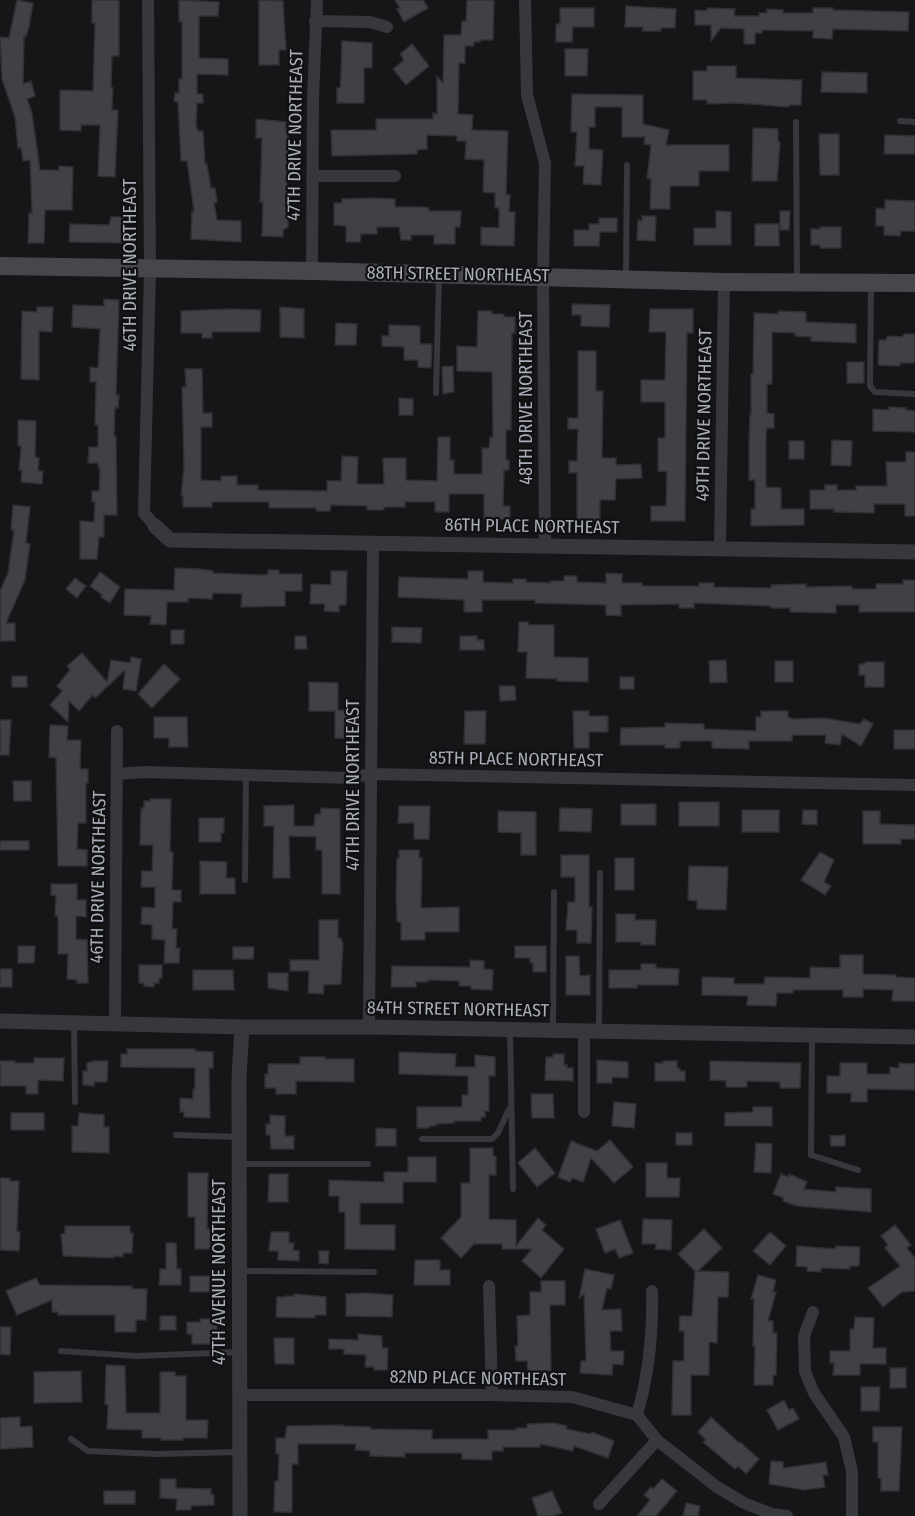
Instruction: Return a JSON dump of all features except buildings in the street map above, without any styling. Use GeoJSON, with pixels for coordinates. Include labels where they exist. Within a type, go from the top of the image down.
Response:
{"type":"FeatureCollection","features":[{"type":"Feature","properties":{"kind":"main road","name":"88TH STREET NORTHEAST"},"geometry":{"type":"LineString","coordinates":[[0,266],[312,270],[724,282],[915,283]]}},
{"type":"Feature","properties":{"kind":"street","name":"46TH DRIVE NORTHEAST"},"geometry":{"type":"LineString","coordinates":[[148,0],[150,269],[144,513],[155,526]]}},
{"type":"Feature","properties":{"kind":"street","name":"47TH DRIVE NORTHEAST"},"geometry":{"type":"LineString","coordinates":[[312,270],[316,0]]}},
{"type":"Feature","properties":{"kind":"street","name":"48TH DRIVE NORTHEAST"},"geometry":{"type":"LineString","coordinates":[[525,0],[526,95],[545,164],[543,276],[545,546]]}},
{"type":"Feature","properties":{"kind":"street"},"geometry":{"type":"LineString","coordinates":[[315,21],[370,22],[387,27]]}},
{"type":"Feature","properties":{"kind":"street"},"geometry":{"type":"LineString","coordinates":[[312,176],[395,176]]}},
{"type":"Feature","properties":{"kind":"street","name":"49TH DRIVE NORTHEAST"},"geometry":{"type":"LineString","coordinates":[[720,548],[724,282]]}},
{"type":"Feature","properties":{"kind":"street","name":"86TH PLACE NORTHEAST"},"geometry":{"type":"LineString","coordinates":[[155,526],[170,540],[915,552]]}},
{"type":"Feature","properties":{"kind":"street","name":"47TH DRIVE NORTHEAST"},"geometry":{"type":"LineString","coordinates":[[369,1027],[373,543]]}},
{"type":"Feature","properties":{"kind":"street","name":"46TH DRIVE NORTHEAST"},"geometry":{"type":"LineString","coordinates":[[115,1023],[117,731]]}},
{"type":"Feature","properties":{"kind":"street","name":"85TH PLACE NORTHEAST"},"geometry":{"type":"LineString","coordinates":[[117,774],[145,772],[351,778],[371,774],[915,785]]}},
{"type":"Feature","properties":{"kind":"street","name":"84TH STREET NORTHEAST"},"geometry":{"type":"LineString","coordinates":[[0,1021],[915,1037]]}},
{"type":"Feature","properties":{"kind":"street","name":"47TH AVENUE NORTHEAST"},"geometry":{"type":"LineString","coordinates":[[240,1516],[239,1078],[242,1027]]}},
{"type":"Feature","properties":{"kind":"street"},"geometry":{"type":"LineString","coordinates":[[584,1112],[592,1031]]}},
{"type":"Feature","properties":{"kind":"street"},"geometry":{"type":"LineString","coordinates":[[489,1286],[492,1395]]}},
{"type":"Feature","properties":{"kind":"street"},"geometry":{"type":"LineString","coordinates":[[652,1291],[653,1321],[646,1384],[637,1415],[657,1440],[717,1487],[744,1503],[772,1514],[787,1516]]}},
{"type":"Feature","properties":{"kind":"street"},"geometry":{"type":"LineString","coordinates":[[813,1312],[804,1336],[805,1372],[814,1394],[844,1437],[852,1472],[852,1516]]}},
{"type":"Feature","properties":{"kind":"street","name":"82ND PLACE NORTHEAST"},"geometry":{"type":"LineString","coordinates":[[239,1395],[572,1397],[637,1415]]}},
{"type":"Feature","properties":{"kind":"street"},"geometry":{"type":"LineString","coordinates":[[599,1504],[657,1440]]}},
{"type":"Feature","properties":{"kind":"lane"},"geometry":{"type":"LineString","coordinates":[[900,121],[915,122]]}},
{"type":"Feature","properties":{"kind":"lane"},"geometry":{"type":"LineString","coordinates":[[796,122],[797,283]]}},
{"type":"Feature","properties":{"kind":"lane"},"geometry":{"type":"LineString","coordinates":[[626,278],[627,165]]}},
{"type":"Feature","properties":{"kind":"lane"},"geometry":{"type":"LineString","coordinates":[[436,393],[439,273]]}},
{"type":"Feature","properties":{"kind":"lane"},"geometry":{"type":"LineString","coordinates":[[871,283],[870,386],[875,392],[915,394]]}},
{"type":"Feature","properties":{"kind":"lane"},"geometry":{"type":"LineString","coordinates":[[245,880],[246,775]]}},
{"type":"Feature","properties":{"kind":"lane"},"geometry":{"type":"LineString","coordinates":[[592,1031],[600,873]]}},
{"type":"Feature","properties":{"kind":"lane"},"geometry":{"type":"LineString","coordinates":[[553,1030],[554,892]]}},
{"type":"Feature","properties":{"kind":"lane"},"geometry":{"type":"LineString","coordinates":[[74,1022],[75,1102]]}},
{"type":"Feature","properties":{"kind":"lane"},"geometry":{"type":"LineString","coordinates":[[510,1030],[513,1189]]}},
{"type":"Feature","properties":{"kind":"lane"},"geometry":{"type":"LineString","coordinates":[[812,1035],[812,1155],[858,1170]]}},
{"type":"Feature","properties":{"kind":"lane"},"geometry":{"type":"LineString","coordinates":[[422,1139],[492,1139],[498,1133],[511,1106]]}},
{"type":"Feature","properties":{"kind":"lane"},"geometry":{"type":"LineString","coordinates":[[176,1135],[239,1137]]}},
{"type":"Feature","properties":{"kind":"lane"},"geometry":{"type":"LineString","coordinates":[[239,1164],[368,1164]]}},
{"type":"Feature","properties":{"kind":"lane"},"geometry":{"type":"LineString","coordinates":[[239,1271],[375,1272]]}},
{"type":"Feature","properties":{"kind":"lane"},"geometry":{"type":"LineString","coordinates":[[61,1351],[136,1356],[239,1352]]}},
{"type":"Feature","properties":{"kind":"lane"},"geometry":{"type":"LineString","coordinates":[[71,1439],[88,1450],[157,1454],[240,1452]]}}]}
